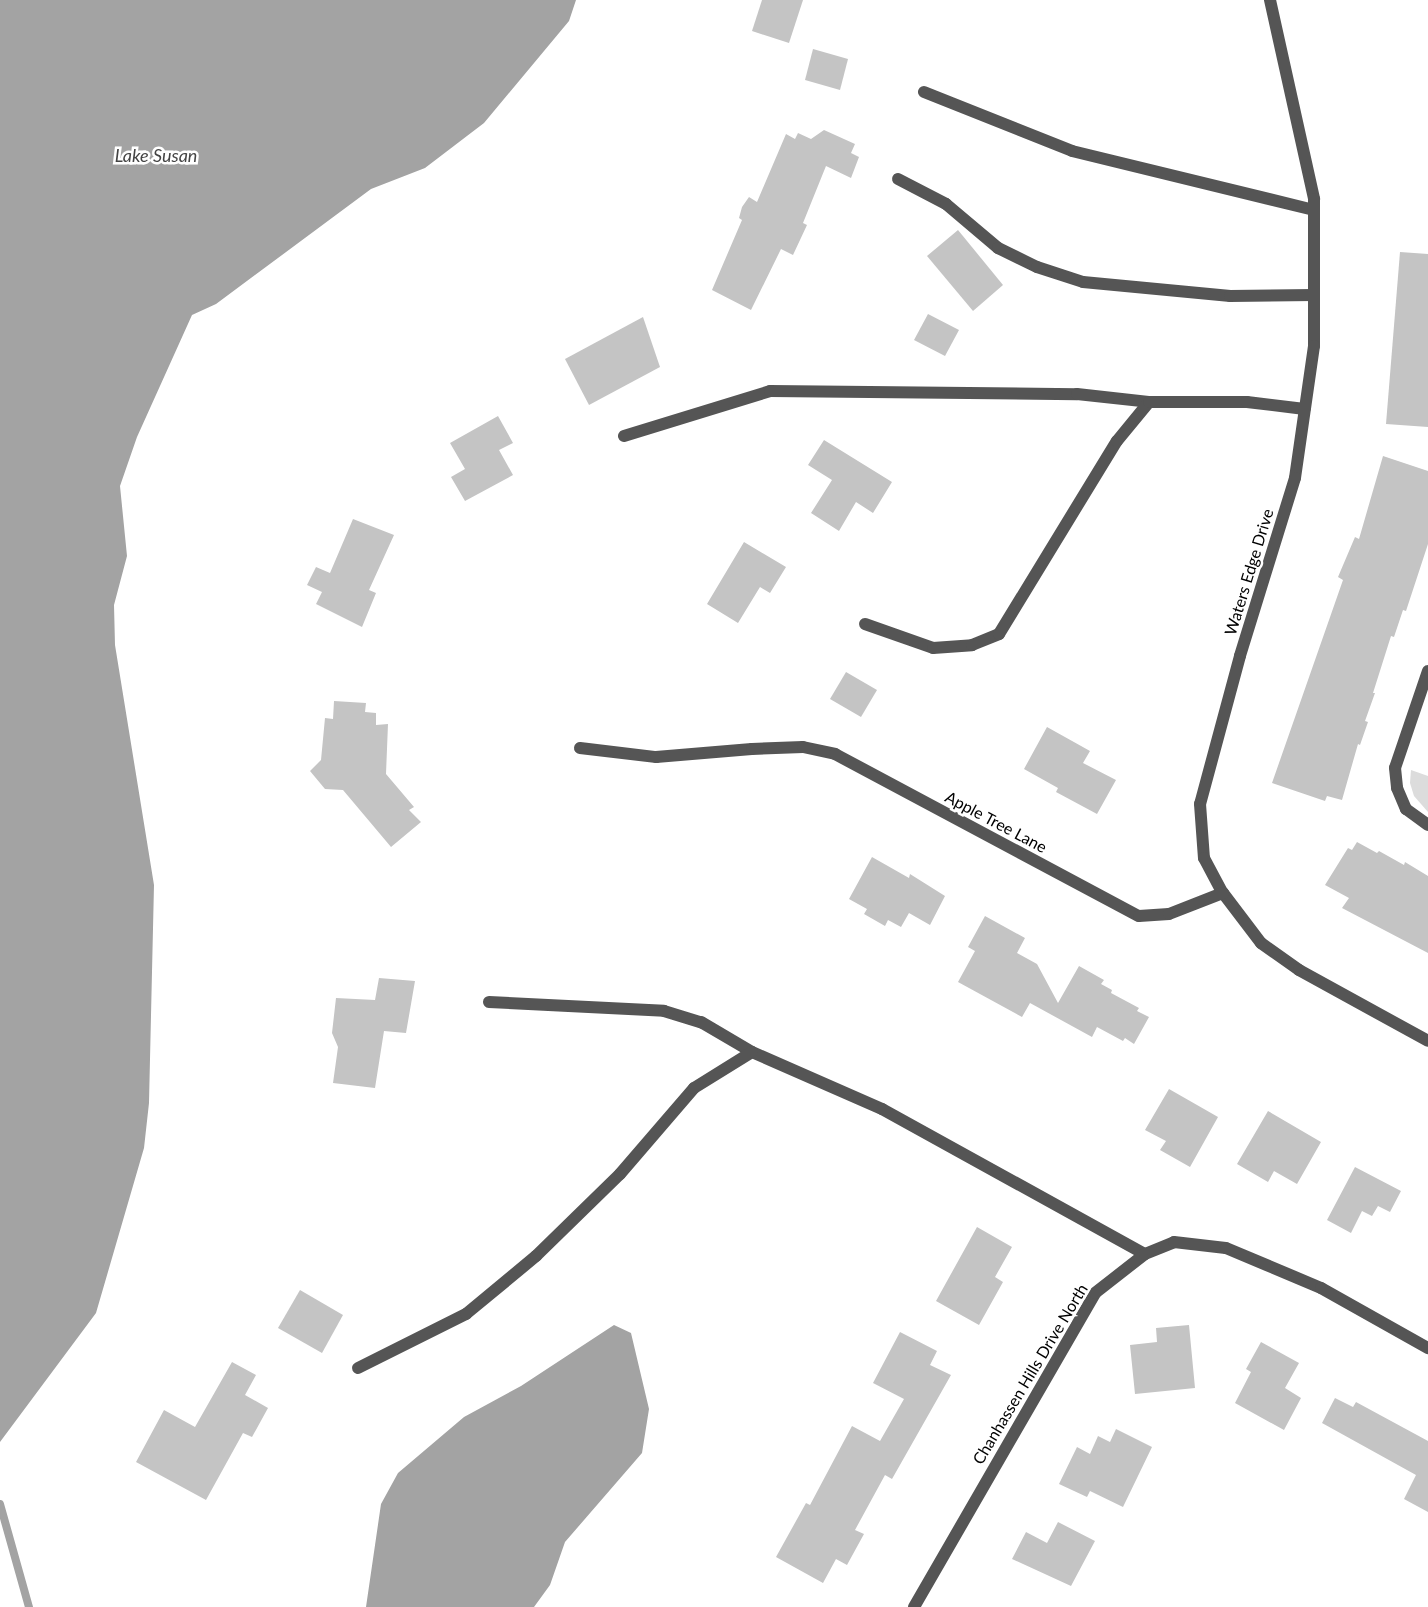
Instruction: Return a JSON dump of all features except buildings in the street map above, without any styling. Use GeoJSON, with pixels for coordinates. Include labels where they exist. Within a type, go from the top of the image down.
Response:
{"type":"FeatureCollection","features":[{"type":"Feature","properties":{"kind":"street","name":"Waters Edge Drive"},"geometry":{"type":"LineString","coordinates":[[1270,0],[1314,199],[1314,346],[1295,478],[1240,656],[1200,804],[1204,858],[1223,893],[1261,943],[1299,970],[1428,1041]]}},
{"type":"Feature","properties":{"kind":"street"},"geometry":{"type":"LineString","coordinates":[[924,92],[1072,151],[1314,210]]}},
{"type":"Feature","properties":{"kind":"street"},"geometry":{"type":"LineString","coordinates":[[898,179],[946,204],[998,248],[1037,267],[1083,282],[1230,296],[1314,295]]}},
{"type":"Feature","properties":{"kind":"street"},"geometry":{"type":"LineString","coordinates":[[624,436],[770,391],[1077,394],[1149,402],[1247,402],[1305,409]]}},
{"type":"Feature","properties":{"kind":"street"},"geometry":{"type":"LineString","coordinates":[[865,624],[933,648],[972,645],[999,634],[1118,441],[1149,402]]}},
{"type":"Feature","properties":{"kind":"street"},"geometry":{"type":"LineString","coordinates":[[1428,671],[1395,768],[1397,788],[1406,809],[1428,825]]}},
{"type":"Feature","properties":{"kind":"street","name":"Apple Tree Lane"},"geometry":{"type":"LineString","coordinates":[[580,748],[656,757],[752,748],[803,747],[835,754],[1139,916],[1169,914],[1223,893]]}},
{"type":"Feature","properties":{"kind":"street"},"geometry":{"type":"LineString","coordinates":[[489,1002],[664,1011],[700,1022],[752,1052],[882,1109],[1145,1254]]}},
{"type":"Feature","properties":{"kind":"street"},"geometry":{"type":"LineString","coordinates":[[358,1368],[466,1314],[536,1256],[620,1174],[694,1088],[752,1052]]}},
{"type":"Feature","properties":{"kind":"street","name":"Chanhassen Hills Drive North"},"geometry":{"type":"LineString","coordinates":[[914,1607],[1095,1293],[1145,1254],[1174,1242],[1226,1248],[1321,1288],[1428,1348]]}},
{"type":"Feature","properties":{"kind":"shaded area"},"geometry":{"type":"Polygon","coordinates":[[[1411,770],[1428,776],[1428,812],[1414,796],[1410,783],[1411,770]]]}},
{"type":"Feature","properties":{"kind":"water","name":"Lake Susan"},"geometry":{"type":"Polygon","coordinates":[[[0,0],[576,0],[569,21],[484,123],[425,168],[371,189],[216,304],[192,315],[137,437],[120,486],[127,556],[114,605],[115,645],[154,885],[149,1103],[144,1148],[96,1313],[0,1442],[0,0]]]}},
{"type":"Feature","properties":{"kind":"water"},"geometry":{"type":"Polygon","coordinates":[[[614,1325],[631,1333],[649,1409],[642,1453],[565,1542],[550,1585],[534,1607],[366,1607],[381,1504],[398,1473],[464,1417],[521,1386],[614,1325]]]}},
{"type":"Feature","properties":{"kind":"waterway"},"geometry":{"type":"LineString","coordinates":[[0,1504],[29,1607]]}}]}
